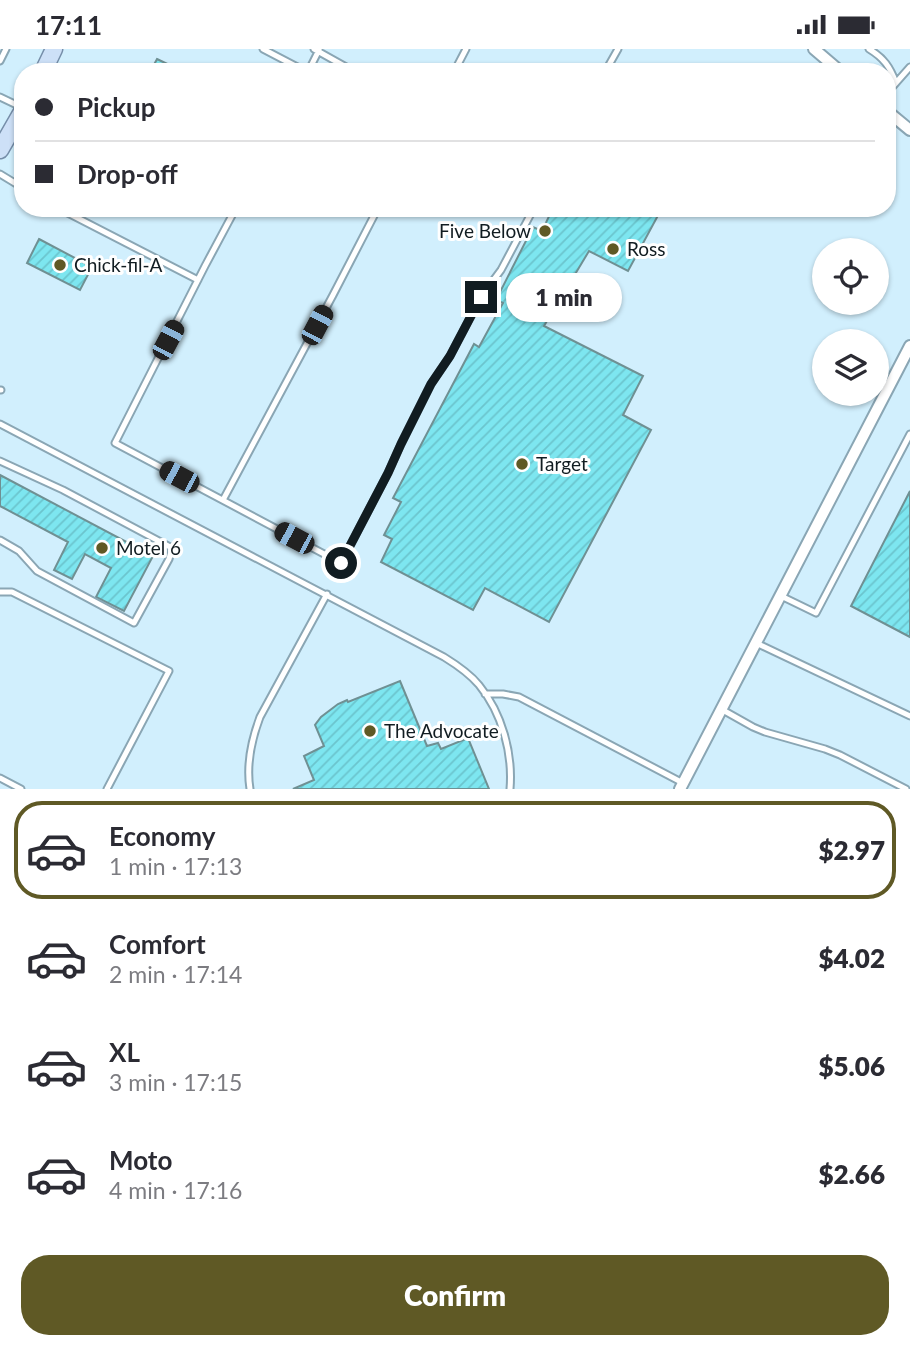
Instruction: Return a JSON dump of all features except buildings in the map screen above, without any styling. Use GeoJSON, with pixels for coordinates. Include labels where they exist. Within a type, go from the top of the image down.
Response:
{"type":"FeatureCollection","features":[{"type":"Feature","properties":{"kind":"main road"},"geometry":{"type":"LineString","coordinates":[[0,150],[14,125]]}},
{"type":"Feature","properties":{"kind":"street"},"geometry":{"type":"LineString","coordinates":[[896,118],[910,130]]}},
{"type":"Feature","properties":{"kind":"street"},"geometry":{"type":"LineString","coordinates":[[681,786],[910,346]]}},
{"type":"Feature","properties":{"kind":"lane"},"geometry":{"type":"LineString","coordinates":[[0,60],[6,49]]}},
{"type":"Feature","properties":{"kind":"lane"},"geometry":{"type":"LineString","coordinates":[[263,49],[290,63]]}},
{"type":"Feature","properties":{"kind":"lane"},"geometry":{"type":"LineString","coordinates":[[869,49],[886,63]]}},
{"type":"Feature","properties":{"kind":"lane"},"geometry":{"type":"LineString","coordinates":[[317,50],[339,63]]}},
{"type":"Feature","properties":{"kind":"lane"},"geometry":{"type":"LineString","coordinates":[[896,83],[910,67]]}},
{"type":"Feature","properties":{"kind":"lane"},"geometry":{"type":"LineString","coordinates":[[76,217],[198,280]]}},
{"type":"Feature","properties":{"kind":"lane"},"geometry":{"type":"LineString","coordinates":[[231,217],[115,443],[341,563],[431,384],[450,356],[481,297],[501,270],[529,217]]}},
{"type":"Feature","properties":{"kind":"lane"},"geometry":{"type":"LineString","coordinates":[[223,500],[373,217]]}},
{"type":"Feature","properties":{"kind":"lane"},"geometry":{"type":"LineString","coordinates":[[0,424],[444,657],[472,678],[494,709],[506,740],[511,769],[510,789]]}},
{"type":"Feature","properties":{"kind":"lane"},"geometry":{"type":"LineString","coordinates":[[780,596],[816,613],[910,434]]}},
{"type":"Feature","properties":{"kind":"lane"},"geometry":{"type":"LineString","coordinates":[[0,461],[63,490],[172,548],[169,559],[134,624],[37,571],[19,551],[0,540]]}},
{"type":"Feature","properties":{"kind":"lane"},"geometry":{"type":"LineString","coordinates":[[0,592],[12,592],[169,671],[107,789]]}},
{"type":"Feature","properties":{"kind":"lane"},"geometry":{"type":"LineString","coordinates":[[250,789],[249,758],[260,717],[327,594]]}},
{"type":"Feature","properties":{"kind":"lane"},"geometry":{"type":"LineString","coordinates":[[756,643],[910,716]]}},
{"type":"Feature","properties":{"kind":"lane"},"geometry":{"type":"LineString","coordinates":[[485,694],[519,697],[681,786]]}},
{"type":"Feature","properties":{"kind":"lane"},"geometry":{"type":"LineString","coordinates":[[721,709],[752,727],[840,755],[905,789]]}},
{"type":"Feature","properties":{"kind":"lane"},"geometry":{"type":"LineString","coordinates":[[0,778],[21,789]]}},
{"type":"Feature","properties":{"kind":"place","name":"Five Below"},"geometry":{"type":"Point","coordinates":[545,231]}},
{"type":"Feature","properties":{"kind":"place","name":"Ross"},"geometry":{"type":"Point","coordinates":[613,249]}},
{"type":"Feature","properties":{"kind":"place","name":"Chick-fil-A"},"geometry":{"type":"Point","coordinates":[60,265]}},
{"type":"Feature","properties":{"kind":"place","name":"Target"},"geometry":{"type":"Point","coordinates":[522,464]}},
{"type":"Feature","properties":{"kind":"place","name":"Motel 6"},"geometry":{"type":"Point","coordinates":[102,548]}},
{"type":"Feature","properties":{"kind":"place","name":"The Advocate"},"geometry":{"type":"Point","coordinates":[370,731]}},
{"type":"Feature","properties":{"kind":"route"},"geometry":{"type":"LineString","coordinates":[[341,563],[431,384],[450,356],[481,297]]}}]}
